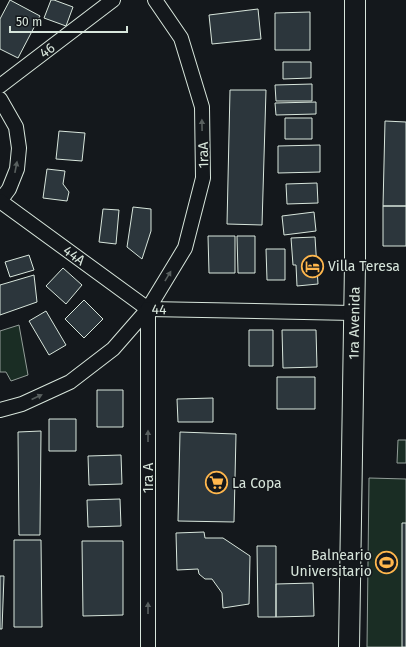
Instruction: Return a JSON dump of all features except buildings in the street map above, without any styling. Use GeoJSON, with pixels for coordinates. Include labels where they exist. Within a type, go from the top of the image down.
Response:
{"type":"FeatureCollection","features":[{"type":"Feature","properties":{"kind":"street","name":"46"},"geometry":{"type":"LineString","coordinates":[[0,86],[113,0]]}},
{"type":"Feature","properties":{"kind":"street","name":"1raA"},"geometry":{"type":"LineString","coordinates":[[148,309],[185,248],[203,178],[202,107],[181,38],[155,0]]}},
{"type":"Feature","properties":{"kind":"street","name":"1ra Avenida"},"geometry":{"type":"LineString","coordinates":[[349,647],[353,313],[355,263],[355,0]]}},
{"type":"Feature","properties":{"kind":"street"},"geometry":{"type":"LineString","coordinates":[[0,99],[16,127],[19,148],[16,169],[9,189],[0,201]]}},
{"type":"Feature","properties":{"kind":"street","name":"44A"},"geometry":{"type":"LineString","coordinates":[[0,201],[148,309]]}},
{"type":"Feature","properties":{"kind":"street","name":"44"},"geometry":{"type":"LineString","coordinates":[[0,410],[22,404],[70,382],[113,350],[148,309],[353,313]]}},
{"type":"Feature","properties":{"kind":"street","name":"1ra A"},"geometry":{"type":"LineString","coordinates":[[148,309],[148,647]]}},
{"type":"Feature","properties":{"kind":"green space"},"geometry":{"type":"Polygon","coordinates":[[[19,325],[28,375],[11,381],[6,372],[0,372],[0,331],[19,325]]]}},
{"type":"Feature","properties":{"kind":"green space"},"geometry":{"type":"Polygon","coordinates":[[[398,440],[406,440],[406,463],[397,463],[398,440]]]}},
{"type":"Feature","properties":{"kind":"green space","name":"Balneario Universitario"},"geometry":{"type":"Polygon","coordinates":[[[369,478],[406,479],[406,647],[367,647],[369,478]]]}},
{"type":"Feature","properties":{"kind":"place","name":"Villa Teresa"},"geometry":{"type":"Point","coordinates":[312,266]}},
{"type":"Feature","properties":{"kind":"place","name":"La Copa"},"geometry":{"type":"Point","coordinates":[217,483]}},
{"type":"Feature","properties":{"kind":"place","name":"Balneario Universitario"},"geometry":{"type":"Point","coordinates":[387,563]}}]}
